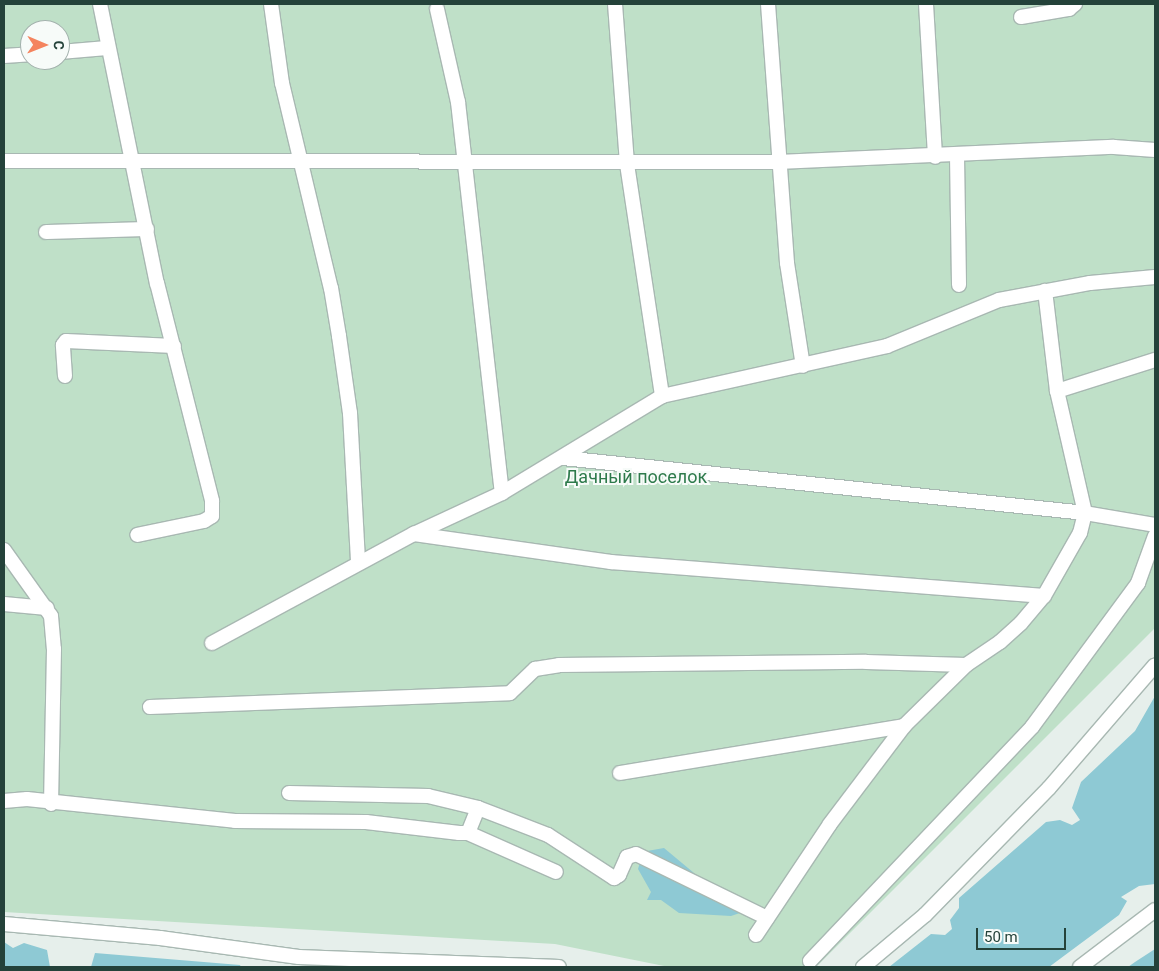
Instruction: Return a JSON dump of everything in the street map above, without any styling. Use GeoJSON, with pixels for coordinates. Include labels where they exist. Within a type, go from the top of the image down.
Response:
{"type":"FeatureCollection","features":[{"type":"Feature","properties":{"kind":"street"},"geometry":{"type":"LineString","coordinates":[[100,4],[107,48],[131,163],[148,229],[157,283],[212,501],[212,516],[204,521],[137,535]]}},
{"type":"Feature","properties":{"kind":"street"},"geometry":{"type":"LineString","coordinates":[[271,4],[282,83],[331,288],[346,384],[358,563]]}},
{"type":"Feature","properties":{"kind":"street"},"geometry":{"type":"LineString","coordinates":[[615,4],[627,164],[662,396]]}},
{"type":"Feature","properties":{"kind":"street"},"geometry":{"type":"LineString","coordinates":[[768,4],[778,162],[787,263],[803,366]]}},
{"type":"Feature","properties":{"kind":"street"},"geometry":{"type":"LineString","coordinates":[[926,4],[935,157]]}},
{"type":"Feature","properties":{"kind":"street"},"geometry":{"type":"LineString","coordinates":[[1022,17],[1069,9],[1075,4]]}},
{"type":"Feature","properties":{"kind":"street"},"geometry":{"type":"LineString","coordinates":[[437,9],[458,102],[502,493]]}},
{"type":"Feature","properties":{"kind":"street"},"geometry":{"type":"LineString","coordinates":[[70,51],[107,48]]}},
{"type":"Feature","properties":{"kind":"street"},"geometry":{"type":"LineString","coordinates":[[4,56],[20,55]]}},
{"type":"Feature","properties":{"kind":"street"},"geometry":{"type":"LineString","coordinates":[[4,161],[627,164],[935,157],[1114,147],[1155,150]]}},
{"type":"Feature","properties":{"kind":"street"},"geometry":{"type":"LineString","coordinates":[[957,156],[959,285]]}},
{"type":"Feature","properties":{"kind":"street"},"geometry":{"type":"LineString","coordinates":[[46,232],[148,229]]}},
{"type":"Feature","properties":{"kind":"street"},"geometry":{"type":"LineString","coordinates":[[212,642],[414,534],[502,493],[563,458],[662,396],[887,346],[999,300],[1090,283],[1155,277]]}},
{"type":"Feature","properties":{"kind":"street"},"geometry":{"type":"LineString","coordinates":[[756,935],[830,824],[904,726],[966,665],[1000,642],[1044,596],[1072,552],[1085,513],[1057,391],[1045,291]]}},
{"type":"Feature","properties":{"kind":"street"},"geometry":{"type":"LineString","coordinates":[[65,376],[63,345],[66,341],[174,346]]}},
{"type":"Feature","properties":{"kind":"street"},"geometry":{"type":"LineString","coordinates":[[1057,391],[1155,360]]}},
{"type":"Feature","properties":{"kind":"street"},"geometry":{"type":"LineString","coordinates":[[563,458],[1085,513],[1155,525]]}},
{"type":"Feature","properties":{"kind":"street"},"geometry":{"type":"LineString","coordinates":[[414,534],[611,562],[1044,596]]}},
{"type":"Feature","properties":{"kind":"street"},"geometry":{"type":"LineString","coordinates":[[810,962],[1032,727],[1138,583],[1155,536]]}},
{"type":"Feature","properties":{"kind":"street"},"geometry":{"type":"LineString","coordinates":[[4,550],[47,608],[54,630],[51,804]]}},
{"type":"Feature","properties":{"kind":"street"},"geometry":{"type":"LineString","coordinates":[[4,604],[47,608]]}},
{"type":"Feature","properties":{"kind":"street"},"geometry":{"type":"LineString","coordinates":[[150,707],[510,692],[535,669],[559,665],[866,662],[966,665]]}},
{"type":"Feature","properties":{"kind":"street"},"geometry":{"type":"LineString","coordinates":[[863,967],[925,915],[1049,788],[1155,665]]}},
{"type":"Feature","properties":{"kind":"street"},"geometry":{"type":"LineString","coordinates":[[620,773],[904,726]]}},
{"type":"Feature","properties":{"kind":"street"},"geometry":{"type":"LineString","coordinates":[[290,793],[428,796],[478,808],[548,835],[614,878],[627,857],[636,854],[767,918]]}},
{"type":"Feature","properties":{"kind":"street"},"geometry":{"type":"LineString","coordinates":[[4,800],[27,799],[51,804],[235,822],[366,822],[468,833],[556,872]]}},
{"type":"Feature","properties":{"kind":"street"},"geometry":{"type":"LineString","coordinates":[[468,833],[478,808]]}},
{"type":"Feature","properties":{"kind":"street"},"geometry":{"type":"LineString","coordinates":[[1080,967],[1155,910]]}},
{"type":"Feature","properties":{"kind":"street"},"geometry":{"type":"LineString","coordinates":[[4,924],[160,938],[299,957],[559,967]]}},
{"type":"Feature","properties":{"kind":"green space","name":"Дачный поселок"},"geometry":{"type":"Polygon","coordinates":[[[4,4],[1155,4],[1155,628],[816,967],[669,967],[555,944],[4,912],[4,4]]]}},
{"type":"Feature","properties":{"kind":"water"},"geometry":{"type":"Polygon","coordinates":[[[1155,696],[1155,884],[1139,886],[1121,897],[1127,901],[1119,915],[1049,967],[889,967],[931,934],[945,935],[952,929],[950,920],[959,908],[959,898],[1046,822],[1060,820],[1072,825],[1080,820],[1072,808],[1081,782],[1135,731],[1155,696]]]}},
{"type":"Feature","properties":{"kind":"water"},"geometry":{"type":"Polygon","coordinates":[[[664,848],[712,888],[752,902],[746,911],[731,916],[679,913],[661,900],[647,900],[651,892],[638,869],[641,859],[647,851],[664,848]]]}},
{"type":"Feature","properties":{"kind":"water"},"geometry":{"type":"Polygon","coordinates":[[[4,942],[13,948],[24,943],[47,950],[50,967],[4,967],[4,942]]]}},
{"type":"Feature","properties":{"kind":"water"},"geometry":{"type":"Polygon","coordinates":[[[1155,949],[1155,967],[1128,967],[1135,962],[1155,949]]]}},
{"type":"Feature","properties":{"kind":"water"},"geometry":{"type":"Polygon","coordinates":[[[95,953],[240,965],[241,967],[91,967],[95,953]]]}}]}
